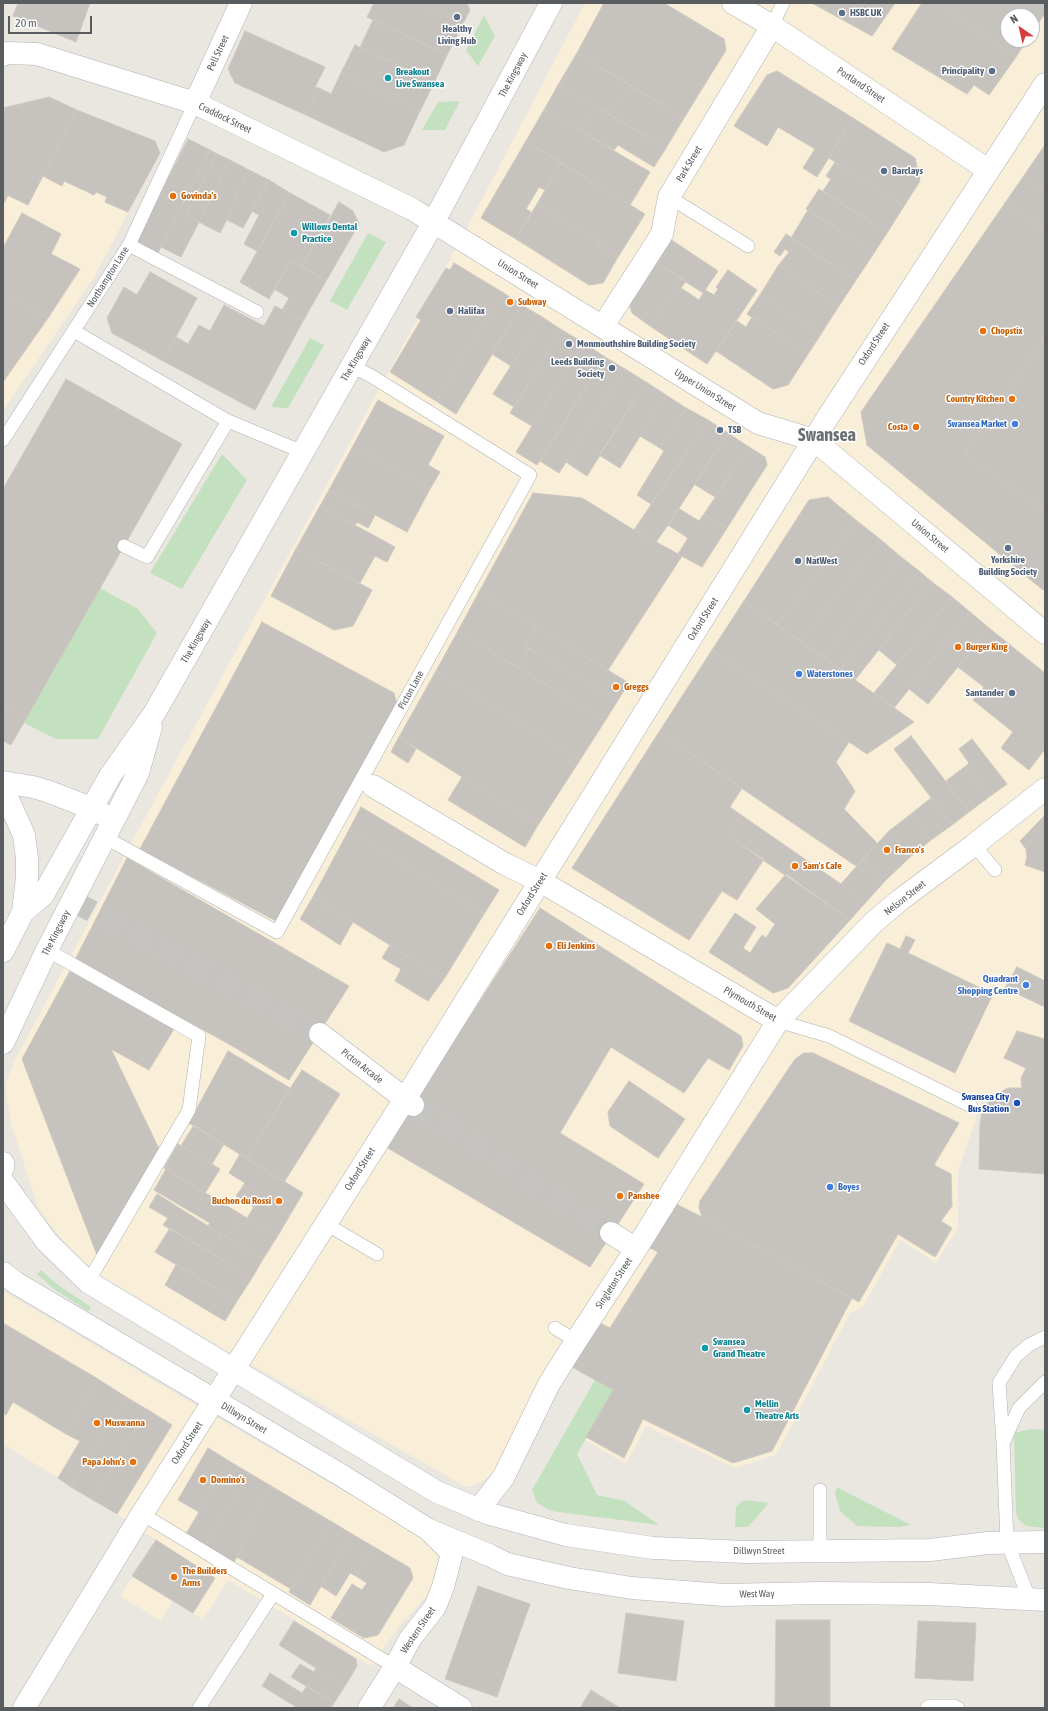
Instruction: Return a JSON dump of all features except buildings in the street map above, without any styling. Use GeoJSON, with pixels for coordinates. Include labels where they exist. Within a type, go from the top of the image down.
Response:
{"type":"FeatureCollection","features":[{"type":"Feature","properties":{"kind":"street","name":"Pell Street"},"geometry":{"type":"LineString","coordinates":[[195,103],[241,3]]}},
{"type":"Feature","properties":{"kind":"street","name":"The Kingsway"},"geometry":{"type":"LineString","coordinates":[[3,951],[23,912],[43,895],[110,776],[155,712],[433,223],[551,3]]}},
{"type":"Feature","properties":{"kind":"street","name":"Portland Street"},"geometry":{"type":"LineString","coordinates":[[733,3],[772,26],[988,170]]}},
{"type":"Feature","properties":{"kind":"street","name":"Park Street"},"geometry":{"type":"LineString","coordinates":[[603,326],[662,234],[669,197],[772,26]]}},
{"type":"Feature","properties":{"kind":"street","name":"Craddock Street"},"geometry":{"type":"LineString","coordinates":[[3,56],[7,53],[36,54],[195,103],[412,209],[433,223]]}},
{"type":"Feature","properties":{"kind":"street","name":"Oxford Street"},"geometry":{"type":"LineString","coordinates":[[25,1708],[142,1514],[326,1224],[409,1102],[540,881],[828,417],[1045,84]]}},
{"type":"Feature","properties":{"kind":"street","name":"Union Street"},"geometry":{"type":"LineString","coordinates":[[433,223],[603,326]]}},
{"type":"Feature","properties":{"kind":"street","name":"Upper Union Street"},"geometry":{"type":"LineString","coordinates":[[603,326],[758,423],[814,440]]}},
{"type":"Feature","properties":{"kind":"street","name":"Union Street"},"geometry":{"type":"LineString","coordinates":[[814,440],[1045,633]]}},
{"type":"Feature","properties":{"kind":"street","name":"The Kingsway"},"geometry":{"type":"LineString","coordinates":[[3,1043],[47,950],[114,835],[138,773],[155,712]]}},
{"type":"Feature","properties":{"kind":"street"},"geometry":{"type":"LineString","coordinates":[[3,782],[33,787],[91,808],[114,835]]}},
{"type":"Feature","properties":{"kind":"street","name":"Plymouth Street"},"geometry":{"type":"LineString","coordinates":[[373,786],[505,864],[540,881],[778,1021]]}},
{"type":"Feature","properties":{"kind":"street","name":"Nelson Street"},"geometry":{"type":"LineString","coordinates":[[778,1021],[874,922],[900,900],[974,845],[1045,789]]}},
{"type":"Feature","properties":{"kind":"street"},"geometry":{"type":"LineString","coordinates":[[3,792],[6,795],[24,835],[27,858],[27,877],[23,912]]}},
{"type":"Feature","properties":{"kind":"street","name":"Singleton Street"},"geometry":{"type":"LineString","coordinates":[[478,1510],[503,1478],[549,1384],[636,1249],[778,1021]]}},
{"type":"Feature","properties":{"kind":"street","name":"Picton Arcade"},"geometry":{"type":"LineString","coordinates":[[320,1034],[409,1102]]}},
{"type":"Feature","properties":{"kind":"street"},"geometry":{"type":"LineString","coordinates":[[3,1163],[3,1168]]}},
{"type":"Feature","properties":{"kind":"street"},"geometry":{"type":"LineString","coordinates":[[3,1182],[47,1242],[88,1282],[437,1492],[478,1510]]}},
{"type":"Feature","properties":{"kind":"street"},"geometry":{"type":"LineString","coordinates":[[611,1233],[636,1249]]}},
{"type":"Feature","properties":{"kind":"street","name":"Dillwyn Street"},"geometry":{"type":"LineString","coordinates":[[3,1273],[16,1284],[341,1475],[429,1530],[489,1555]]}},
{"type":"Feature","properties":{"kind":"street","name":"Dillwyn Street"},"geometry":{"type":"LineString","coordinates":[[478,1510],[566,1535],[653,1548],[746,1552],[930,1550],[988,1543],[1045,1542]]}},
{"type":"Feature","properties":{"kind":"street","name":"Western Street"},"geometry":{"type":"LineString","coordinates":[[369,1708],[395,1667],[410,1639],[435,1607],[443,1587],[452,1553],[429,1530]]}},
{"type":"Feature","properties":{"kind":"street","name":"West Way"},"geometry":{"type":"LineString","coordinates":[[489,1555],[507,1564],[569,1578],[632,1588],[724,1595],[820,1593],[929,1594],[1037,1599]]}},
{"type":"Feature","properties":{"kind":"street"},"geometry":{"type":"LineString","coordinates":[[395,1667],[461,1708]]}},
{"type":"Feature","properties":{"kind":"lane","name":"Park Street"},"geometry":{"type":"LineString","coordinates":[[772,26],[783,3]]}},
{"type":"Feature","properties":{"kind":"lane","name":"Northampton Lane"},"geometry":{"type":"LineString","coordinates":[[3,440],[129,245],[195,103]]}},
{"type":"Feature","properties":{"kind":"lane"},"geometry":{"type":"LineString","coordinates":[[669,197],[748,246]]}},
{"type":"Feature","properties":{"kind":"lane"},"geometry":{"type":"LineString","coordinates":[[129,245],[257,312]]}},
{"type":"Feature","properties":{"kind":"lane"},"geometry":{"type":"LineString","coordinates":[[74,331],[228,421],[303,452]]}},
{"type":"Feature","properties":{"kind":"lane","name":"Picton Lane"},"geometry":{"type":"LineString","coordinates":[[114,835],[277,932],[530,475],[373,377],[352,366]]}},
{"type":"Feature","properties":{"kind":"lane"},"geometry":{"type":"LineString","coordinates":[[124,546],[147,556],[228,421]]}},
{"type":"Feature","properties":{"kind":"lane"},"geometry":{"type":"LineString","coordinates":[[974,845],[995,870]]}},
{"type":"Feature","properties":{"kind":"lane"},"geometry":{"type":"LineString","coordinates":[[47,950],[199,1036],[189,1110],[88,1282]]}},
{"type":"Feature","properties":{"kind":"lane","name":"Plymouth Street"},"geometry":{"type":"LineString","coordinates":[[778,1021],[829,1036],[971,1106]]}},
{"type":"Feature","properties":{"kind":"lane"},"geometry":{"type":"LineString","coordinates":[[326,1224],[377,1254]]}},
{"type":"Feature","properties":{"kind":"lane"},"geometry":{"type":"LineString","coordinates":[[554,1328],[576,1341]]}},
{"type":"Feature","properties":{"kind":"lane"},"geometry":{"type":"LineString","coordinates":[[1037,1599],[1007,1542],[999,1383],[1016,1356],[1029,1345],[1045,1337]]}},
{"type":"Feature","properties":{"kind":"lane"},"geometry":{"type":"LineString","coordinates":[[1003,1443],[1019,1408],[1045,1382]]}},
{"type":"Feature","properties":{"kind":"lane"},"geometry":{"type":"LineString","coordinates":[[820,1490],[820,1551]]}},
{"type":"Feature","properties":{"kind":"lane"},"geometry":{"type":"LineString","coordinates":[[142,1514],[395,1667]]}},
{"type":"Feature","properties":{"kind":"lane"},"geometry":{"type":"LineString","coordinates":[[199,1708],[273,1594]]}},
{"type":"Feature","properties":{"kind":"lane"},"geometry":{"type":"LineString","coordinates":[[927,1708],[930,1706],[954,1706],[958,1708]]}},
{"type":"Feature","properties":{"kind":"shaded area"},"geometry":{"type":"Polygon","coordinates":[[[585,3],[1045,3],[1045,1103],[984,1095],[958,1172],[958,1228],[936,1263],[900,1240],[863,1307],[850,1313],[776,1455],[735,1468],[646,1426],[626,1464],[585,1440],[613,1390],[561,1361],[494,1471],[481,1483],[466,1487],[233,1354],[80,1263],[38,1208],[11,1123],[5,1085],[14,1062],[128,849],[461,239],[585,3]]]}},
{"type":"Feature","properties":{"kind":"shaded area"},"geometry":{"type":"Polygon","coordinates":[[[49,97],[77,110],[155,141],[160,153],[94,277],[3,411],[3,108],[49,97]]]}},
{"type":"Feature","properties":{"kind":"shaded area"},"geometry":{"type":"Polygon","coordinates":[[[3,1291],[195,1405],[432,1542],[441,1558],[434,1588],[401,1624],[371,1666],[228,1580],[203,1620],[173,1600],[161,1621],[120,1596],[156,1540],[117,1514],[3,1444],[3,1291]]]}},
{"type":"Feature","properties":{"kind":"green space"},"geometry":{"type":"Polygon","coordinates":[[[484,15],[495,36],[478,66],[466,50],[484,15]]]}},
{"type":"Feature","properties":{"kind":"green space"},"geometry":{"type":"Polygon","coordinates":[[[460,101],[445,130],[422,130],[438,102],[460,101]]]}},
{"type":"Feature","properties":{"kind":"green space"},"geometry":{"type":"Polygon","coordinates":[[[368,233],[386,242],[347,310],[330,301],[368,233]]]}},
{"type":"Feature","properties":{"kind":"green space"},"geometry":{"type":"Polygon","coordinates":[[[310,338],[324,345],[288,408],[271,407],[310,338]]]}},
{"type":"Feature","properties":{"kind":"green space"},"geometry":{"type":"Polygon","coordinates":[[[222,454],[247,480],[182,589],[150,573],[222,454]]]}},
{"type":"Feature","properties":{"kind":"green space"},"geometry":{"type":"Polygon","coordinates":[[[100,588],[138,609],[157,633],[98,739],[56,739],[24,723],[100,588]]]}},
{"type":"Feature","properties":{"kind":"green space"},"geometry":{"type":"Polygon","coordinates":[[[41,1270],[58,1285],[91,1307],[88,1311],[54,1289],[37,1274],[41,1270]]]}},
{"type":"Feature","properties":{"kind":"green space"},"geometry":{"type":"Polygon","coordinates":[[[595,1380],[613,1390],[577,1454],[597,1495],[625,1501],[659,1525],[551,1511],[537,1503],[532,1490],[595,1380]]]}},
{"type":"Feature","properties":{"kind":"green space"},"geometry":{"type":"Polygon","coordinates":[[[1031,1429],[1045,1430],[1045,1528],[1026,1526],[1018,1519],[1016,1512],[1014,1433],[1031,1429]]]}},
{"type":"Feature","properties":{"kind":"green space"},"geometry":{"type":"Polygon","coordinates":[[[837,1487],[911,1525],[899,1527],[857,1526],[840,1511],[835,1493],[837,1487]]]}},
{"type":"Feature","properties":{"kind":"green space"},"geometry":{"type":"Polygon","coordinates":[[[745,1500],[769,1503],[748,1527],[735,1527],[736,1507],[745,1500]]]}},
{"type":"Feature","properties":{"kind":"tunnel"},"geometry":{"type":"LineString","coordinates":[[73,901],[320,1034]]}},
{"type":"Feature","properties":{"kind":"tunnel"},"geometry":{"type":"LineString","coordinates":[[413,1105],[611,1233]]}},
{"type":"Feature","properties":{"kind":"place","name":"HSBC UK"},"geometry":{"type":"Point","coordinates":[842,13]}},
{"type":"Feature","properties":{"kind":"place","name":"Healthy Living Hub"},"geometry":{"type":"Point","coordinates":[457,17]}},
{"type":"Feature","properties":{"kind":"place","name":"Principality"},"geometry":{"type":"Point","coordinates":[992,71]}},
{"type":"Feature","properties":{"kind":"place","name":"Breakout Live Swansea"},"geometry":{"type":"Point","coordinates":[388,78]}},
{"type":"Feature","properties":{"kind":"place","name":"Barclays"},"geometry":{"type":"Point","coordinates":[884,171]}},
{"type":"Feature","properties":{"kind":"place","name":"Govinda's"},"geometry":{"type":"Point","coordinates":[173,196]}},
{"type":"Feature","properties":{"kind":"place","name":"Willows Dental Practice"},"geometry":{"type":"Point","coordinates":[294,233]}},
{"type":"Feature","properties":{"kind":"place","name":"Subway"},"geometry":{"type":"Point","coordinates":[510,302]}},
{"type":"Feature","properties":{"kind":"place","name":"Halifax"},"geometry":{"type":"Point","coordinates":[450,311]}},
{"type":"Feature","properties":{"kind":"place","name":"Chopstix"},"geometry":{"type":"Point","coordinates":[983,331]}},
{"type":"Feature","properties":{"kind":"place","name":"Monmouthshire Building Society"},"geometry":{"type":"Point","coordinates":[569,344]}},
{"type":"Feature","properties":{"kind":"place","name":"Leeds Building Society"},"geometry":{"type":"Point","coordinates":[612,368]}},
{"type":"Feature","properties":{"kind":"place","name":"Country Kitchen"},"geometry":{"type":"Point","coordinates":[1012,399]}},
{"type":"Feature","properties":{"kind":"place","name":"Swansea Market"},"geometry":{"type":"Point","coordinates":[1015,424]}},
{"type":"Feature","properties":{"kind":"place","name":"Costa"},"geometry":{"type":"Point","coordinates":[916,427]}},
{"type":"Feature","properties":{"kind":"place","name":"TSB"},"geometry":{"type":"Point","coordinates":[720,430]}},
{"type":"Feature","properties":{"kind":"place","name":"Yorkshire Building Society"},"geometry":{"type":"Point","coordinates":[1008,548]}},
{"type":"Feature","properties":{"kind":"place","name":"NatWest"},"geometry":{"type":"Point","coordinates":[798,561]}},
{"type":"Feature","properties":{"kind":"place","name":"Burger King"},"geometry":{"type":"Point","coordinates":[958,647]}},
{"type":"Feature","properties":{"kind":"place","name":"Waterstones"},"geometry":{"type":"Point","coordinates":[799,674]}},
{"type":"Feature","properties":{"kind":"place","name":"Greggs"},"geometry":{"type":"Point","coordinates":[616,687]}},
{"type":"Feature","properties":{"kind":"place","name":"Santander"},"geometry":{"type":"Point","coordinates":[1012,693]}},
{"type":"Feature","properties":{"kind":"place","name":"Franco's"},"geometry":{"type":"Point","coordinates":[887,850]}},
{"type":"Feature","properties":{"kind":"place","name":"Sam's Cafe"},"geometry":{"type":"Point","coordinates":[795,866]}},
{"type":"Feature","properties":{"kind":"place","name":"Eli Jenkins"},"geometry":{"type":"Point","coordinates":[549,946]}},
{"type":"Feature","properties":{"kind":"place","name":"Quadrant Shopping Centre"},"geometry":{"type":"Point","coordinates":[1026,985]}},
{"type":"Feature","properties":{"kind":"place","name":"Swansea City Bus Station"},"geometry":{"type":"Point","coordinates":[1017,1103]}},
{"type":"Feature","properties":{"kind":"place","name":"Boyes"},"geometry":{"type":"Point","coordinates":[830,1187]}},
{"type":"Feature","properties":{"kind":"place","name":"Panshee"},"geometry":{"type":"Point","coordinates":[620,1196]}},
{"type":"Feature","properties":{"kind":"place","name":"Buchon du Rossi"},"geometry":{"type":"Point","coordinates":[279,1201]}},
{"type":"Feature","properties":{"kind":"place","name":"Swansea Grand Theatre"},"geometry":{"type":"Point","coordinates":[705,1348]}},
{"type":"Feature","properties":{"kind":"place","name":"Mellin Theatre Arts"},"geometry":{"type":"Point","coordinates":[747,1410]}},
{"type":"Feature","properties":{"kind":"place","name":"Muswanna"},"geometry":{"type":"Point","coordinates":[97,1423]}},
{"type":"Feature","properties":{"kind":"place","name":"Papa John's"},"geometry":{"type":"Point","coordinates":[133,1462]}},
{"type":"Feature","properties":{"kind":"place","name":"Domino's"},"geometry":{"type":"Point","coordinates":[203,1480]}},
{"type":"Feature","properties":{"kind":"place","name":"The Builders Arms"},"geometry":{"type":"Point","coordinates":[174,1577]}},
{"type":"Feature","properties":{"kind":"district","name":"Swansea"},"geometry":{"type":"Point","coordinates":[827,435]}}]}
